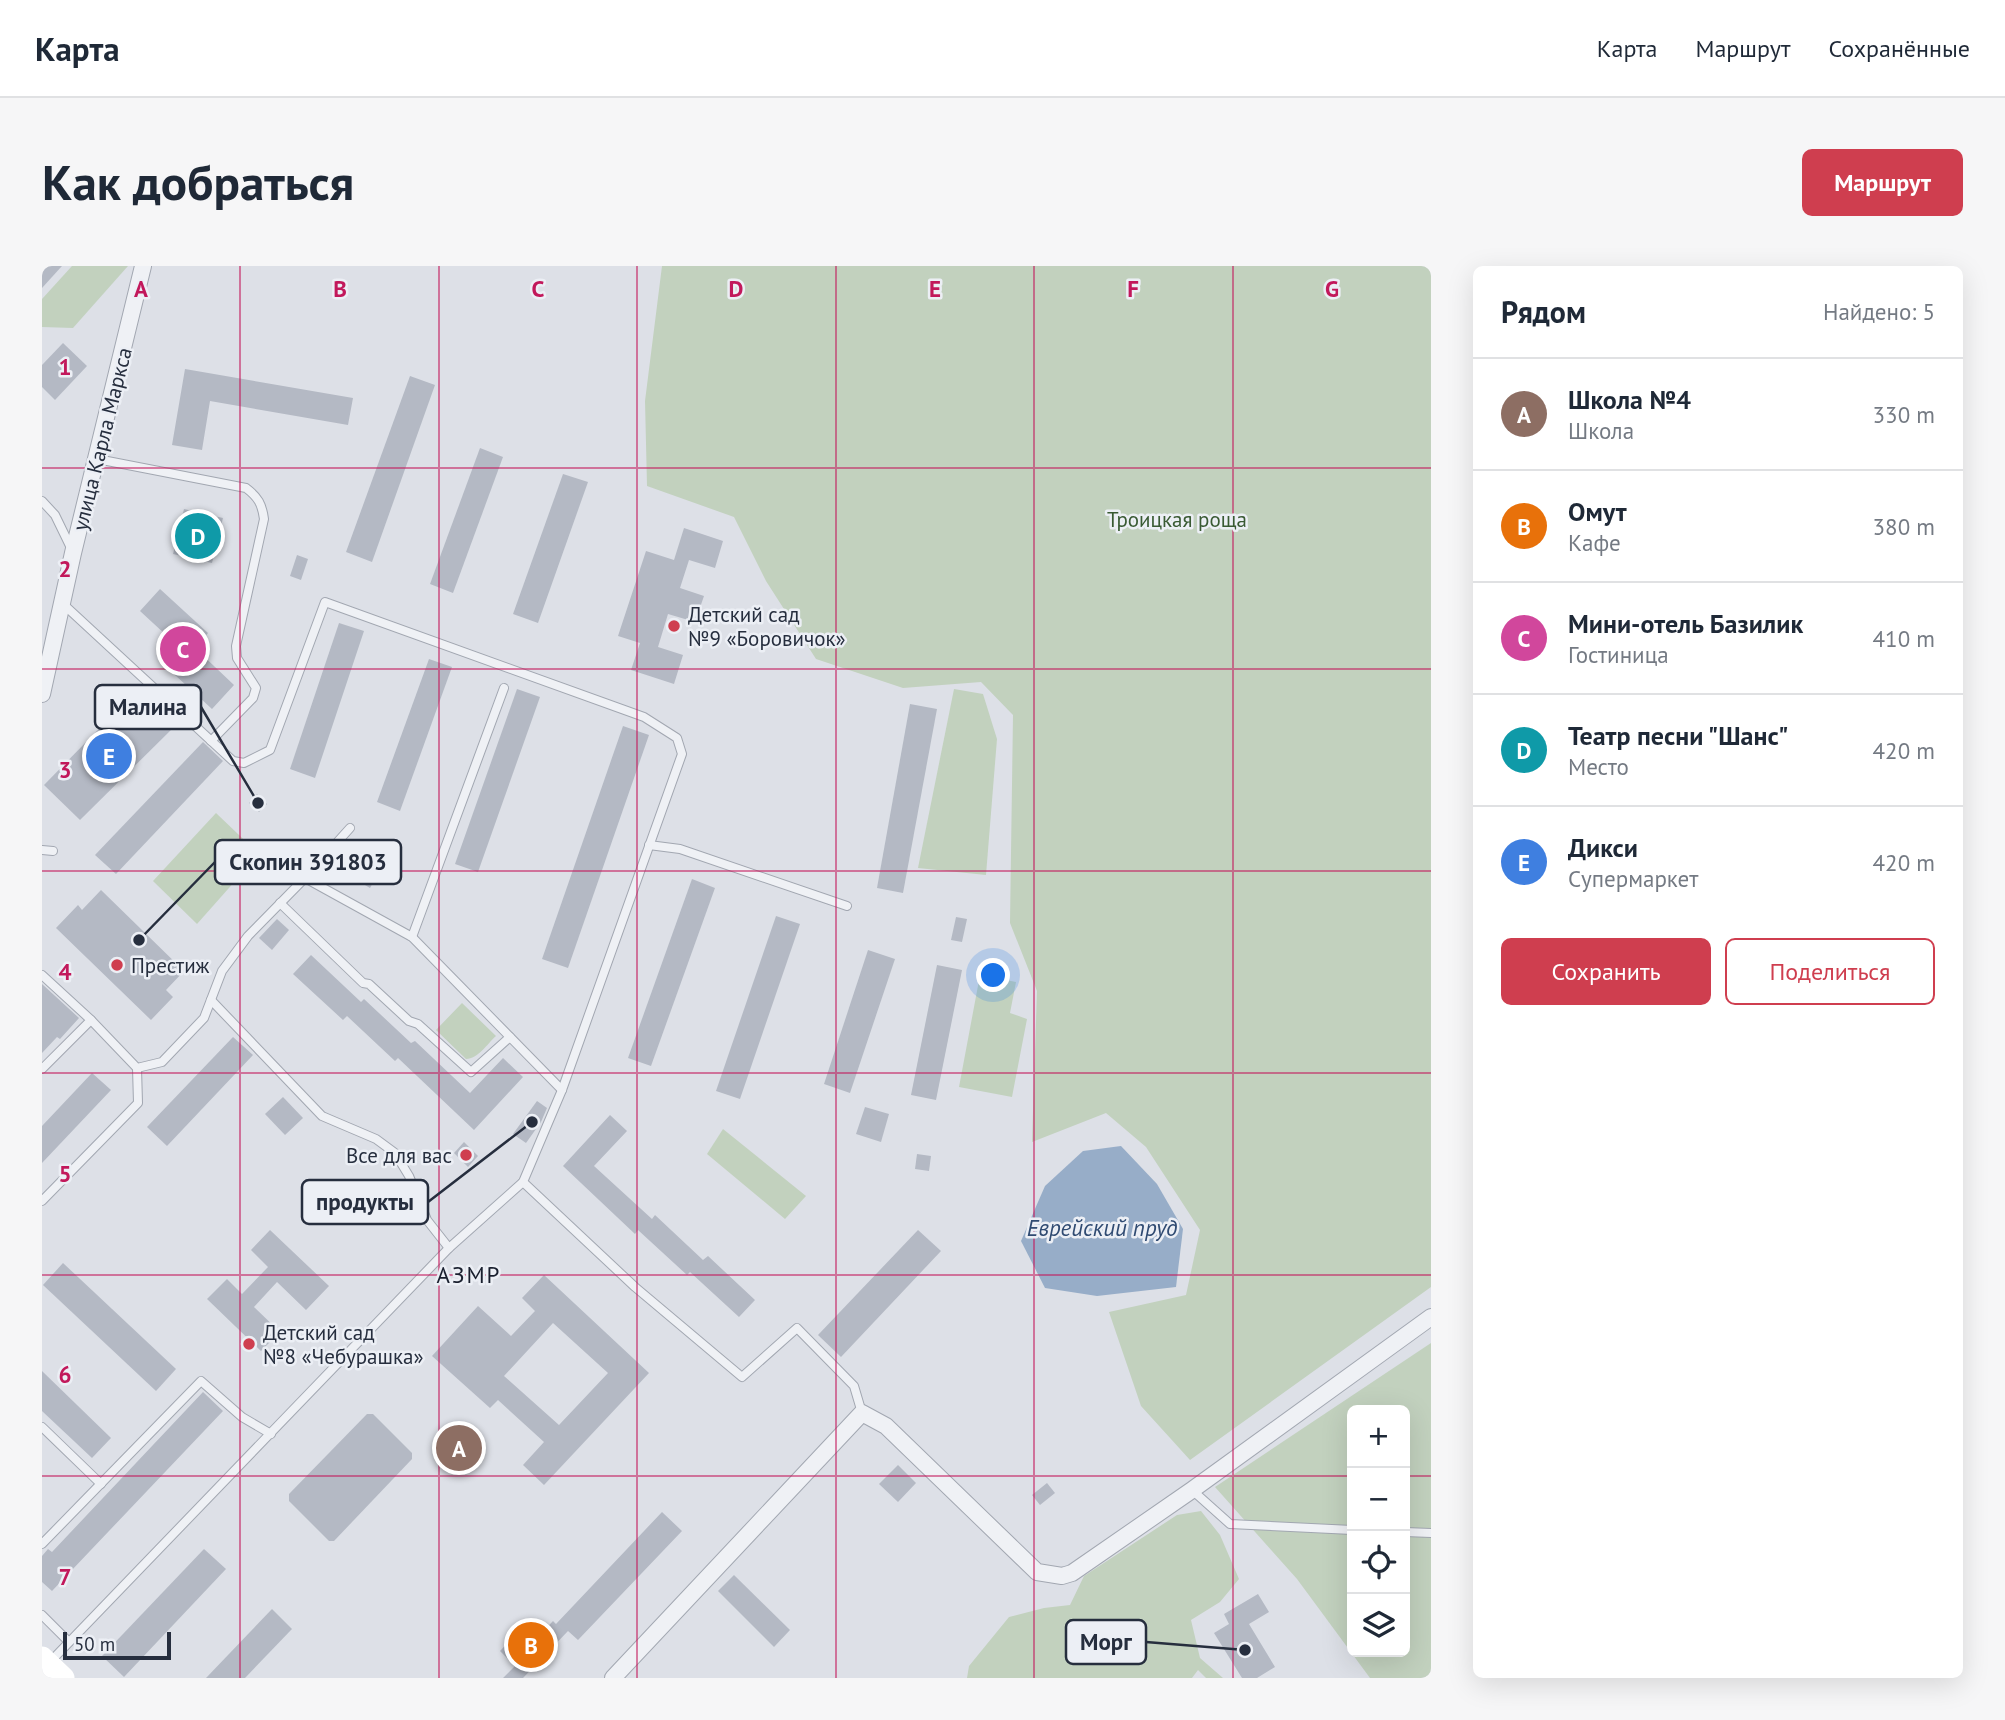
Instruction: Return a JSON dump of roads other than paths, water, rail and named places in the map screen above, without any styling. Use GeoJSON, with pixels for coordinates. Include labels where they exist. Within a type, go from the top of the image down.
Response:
{"type":"FeatureCollection","features":[{"type":"Feature","properties":{"kind":"street","name":"улица Карла Маркса"},"geometry":{"type":"LineString","coordinates":[[42,694],[73,553],[143,266]]}},
{"type":"Feature","properties":{"kind":"street"},"geometry":{"type":"LineString","coordinates":[[613,1678],[862,1413],[886,1426],[1037,1572],[1062,1576],[1072,1573],[1192,1490],[1431,1317]]}},
{"type":"Feature","properties":{"kind":"lane"},"geometry":{"type":"LineString","coordinates":[[97,459],[246,488],[257,496],[262,507],[264,519],[236,646],[237,658],[256,688],[253,698],[211,741]]}},
{"type":"Feature","properties":{"kind":"lane"},"geometry":{"type":"LineString","coordinates":[[42,502],[55,514],[73,553]]}},
{"type":"Feature","properties":{"kind":"lane"},"geometry":{"type":"LineString","coordinates":[[51,1667],[69,1642],[449,1248],[523,1182],[562,1090],[682,754],[677,738],[644,717],[325,602],[270,750],[244,763],[233,761],[62,603]]}},
{"type":"Feature","properties":{"kind":"lane"},"geometry":{"type":"LineString","coordinates":[[412,937],[505,688]]}},
{"type":"Feature","properties":{"kind":"lane"},"geometry":{"type":"LineString","coordinates":[[137,1068],[162,1062],[204,1018],[222,971],[248,936],[350,828]]}},
{"type":"Feature","properties":{"kind":"lane"},"geometry":{"type":"LineString","coordinates":[[649,845],[680,849],[847,906]]}},
{"type":"Feature","properties":{"kind":"lane"},"geometry":{"type":"LineString","coordinates":[[42,850],[53,851]]}},
{"type":"Feature","properties":{"kind":"lane"},"geometry":{"type":"LineString","coordinates":[[304,878],[412,937],[562,1090]]}},
{"type":"Feature","properties":{"kind":"lane"},"geometry":{"type":"LineString","coordinates":[[280,904],[363,983],[369,984],[410,1021],[418,1024],[471,1072],[510,1037]]}},
{"type":"Feature","properties":{"kind":"lane"},"geometry":{"type":"LineString","coordinates":[[42,975],[91,1020],[137,1068],[138,1103],[42,1201]]}},
{"type":"Feature","properties":{"kind":"lane"},"geometry":{"type":"LineString","coordinates":[[211,1000],[322,1116],[376,1139],[395,1153],[409,1177],[427,1220],[449,1248]]}},
{"type":"Feature","properties":{"kind":"lane"},"geometry":{"type":"LineString","coordinates":[[42,1069],[91,1020]]}},
{"type":"Feature","properties":{"kind":"lane"},"geometry":{"type":"LineString","coordinates":[[523,1182],[635,1287],[742,1377],[797,1328],[854,1386],[862,1413]]}},
{"type":"Feature","properties":{"kind":"lane"},"geometry":{"type":"LineString","coordinates":[[42,1544],[201,1381],[242,1417],[271,1434]]}},
{"type":"Feature","properties":{"kind":"lane"},"geometry":{"type":"LineString","coordinates":[[42,1427],[101,1484]]}},
{"type":"Feature","properties":{"kind":"lane"},"geometry":{"type":"LineString","coordinates":[[1192,1490],[1230,1524],[1347,1530]]}},
{"type":"Feature","properties":{"kind":"lane"},"geometry":{"type":"LineString","coordinates":[[1410,1532],[1431,1533]]}},
{"type":"Feature","properties":{"kind":"lane"},"geometry":{"type":"LineString","coordinates":[[42,1615],[69,1642]]}},
{"type":"Feature","properties":{"kind":"water","name":"Еврейский пруд"},"geometry":{"type":"Polygon","coordinates":[[[1121,1146],[1157,1184],[1183,1229],[1176,1287],[1097,1296],[1045,1288],[1021,1241],[1045,1186],[1083,1151],[1121,1146]]]}},
{"type":"Feature","properties":{"kind":"place","name":"Театр песни \"Шанс\""},"geometry":{"type":"Point","coordinates":[198,536]}},
{"type":"Feature","properties":{"kind":"place","name":"Детский сад №9 «Боровичок»"},"geometry":{"type":"Point","coordinates":[674,626]}},
{"type":"Feature","properties":{"kind":"place","name":"Мини-отель Базилик"},"geometry":{"type":"Point","coordinates":[183,649]}},
{"type":"Feature","properties":{"kind":"place","name":"Дикси"},"geometry":{"type":"Point","coordinates":[109,756]}},
{"type":"Feature","properties":{"kind":"place","name":"Малина"},"geometry":{"type":"Point","coordinates":[258,803]}},
{"type":"Feature","properties":{"kind":"place","name":"Скопин 391803"},"geometry":{"type":"Point","coordinates":[139,940]}},
{"type":"Feature","properties":{"kind":"place","name":"Престиж"},"geometry":{"type":"Point","coordinates":[117,965]}},
{"type":"Feature","properties":{"kind":"place","name":"продукты"},"geometry":{"type":"Point","coordinates":[532,1122]}},
{"type":"Feature","properties":{"kind":"place","name":"Все для вас"},"geometry":{"type":"Point","coordinates":[466,1155]}},
{"type":"Feature","properties":{"kind":"place","name":"Детский сад №8 «Чебурашка»"},"geometry":{"type":"Point","coordinates":[249,1344]}},
{"type":"Feature","properties":{"kind":"place","name":"Школа №4"},"geometry":{"type":"Point","coordinates":[459,1448]}},
{"type":"Feature","properties":{"kind":"place","name":"Омут"},"geometry":{"type":"Point","coordinates":[531,1645]}},
{"type":"Feature","properties":{"kind":"place","name":"Морг"},"geometry":{"type":"Point","coordinates":[1245,1650]}},
{"type":"Feature","properties":{"kind":"district","name":"АЗМР"},"geometry":{"type":"Point","coordinates":[469,1274]}},
{"type":"Feature","properties":{"kind":"park label","name":"Троицкая роща"},"geometry":{"type":"Point","coordinates":[1177,519]}}]}
